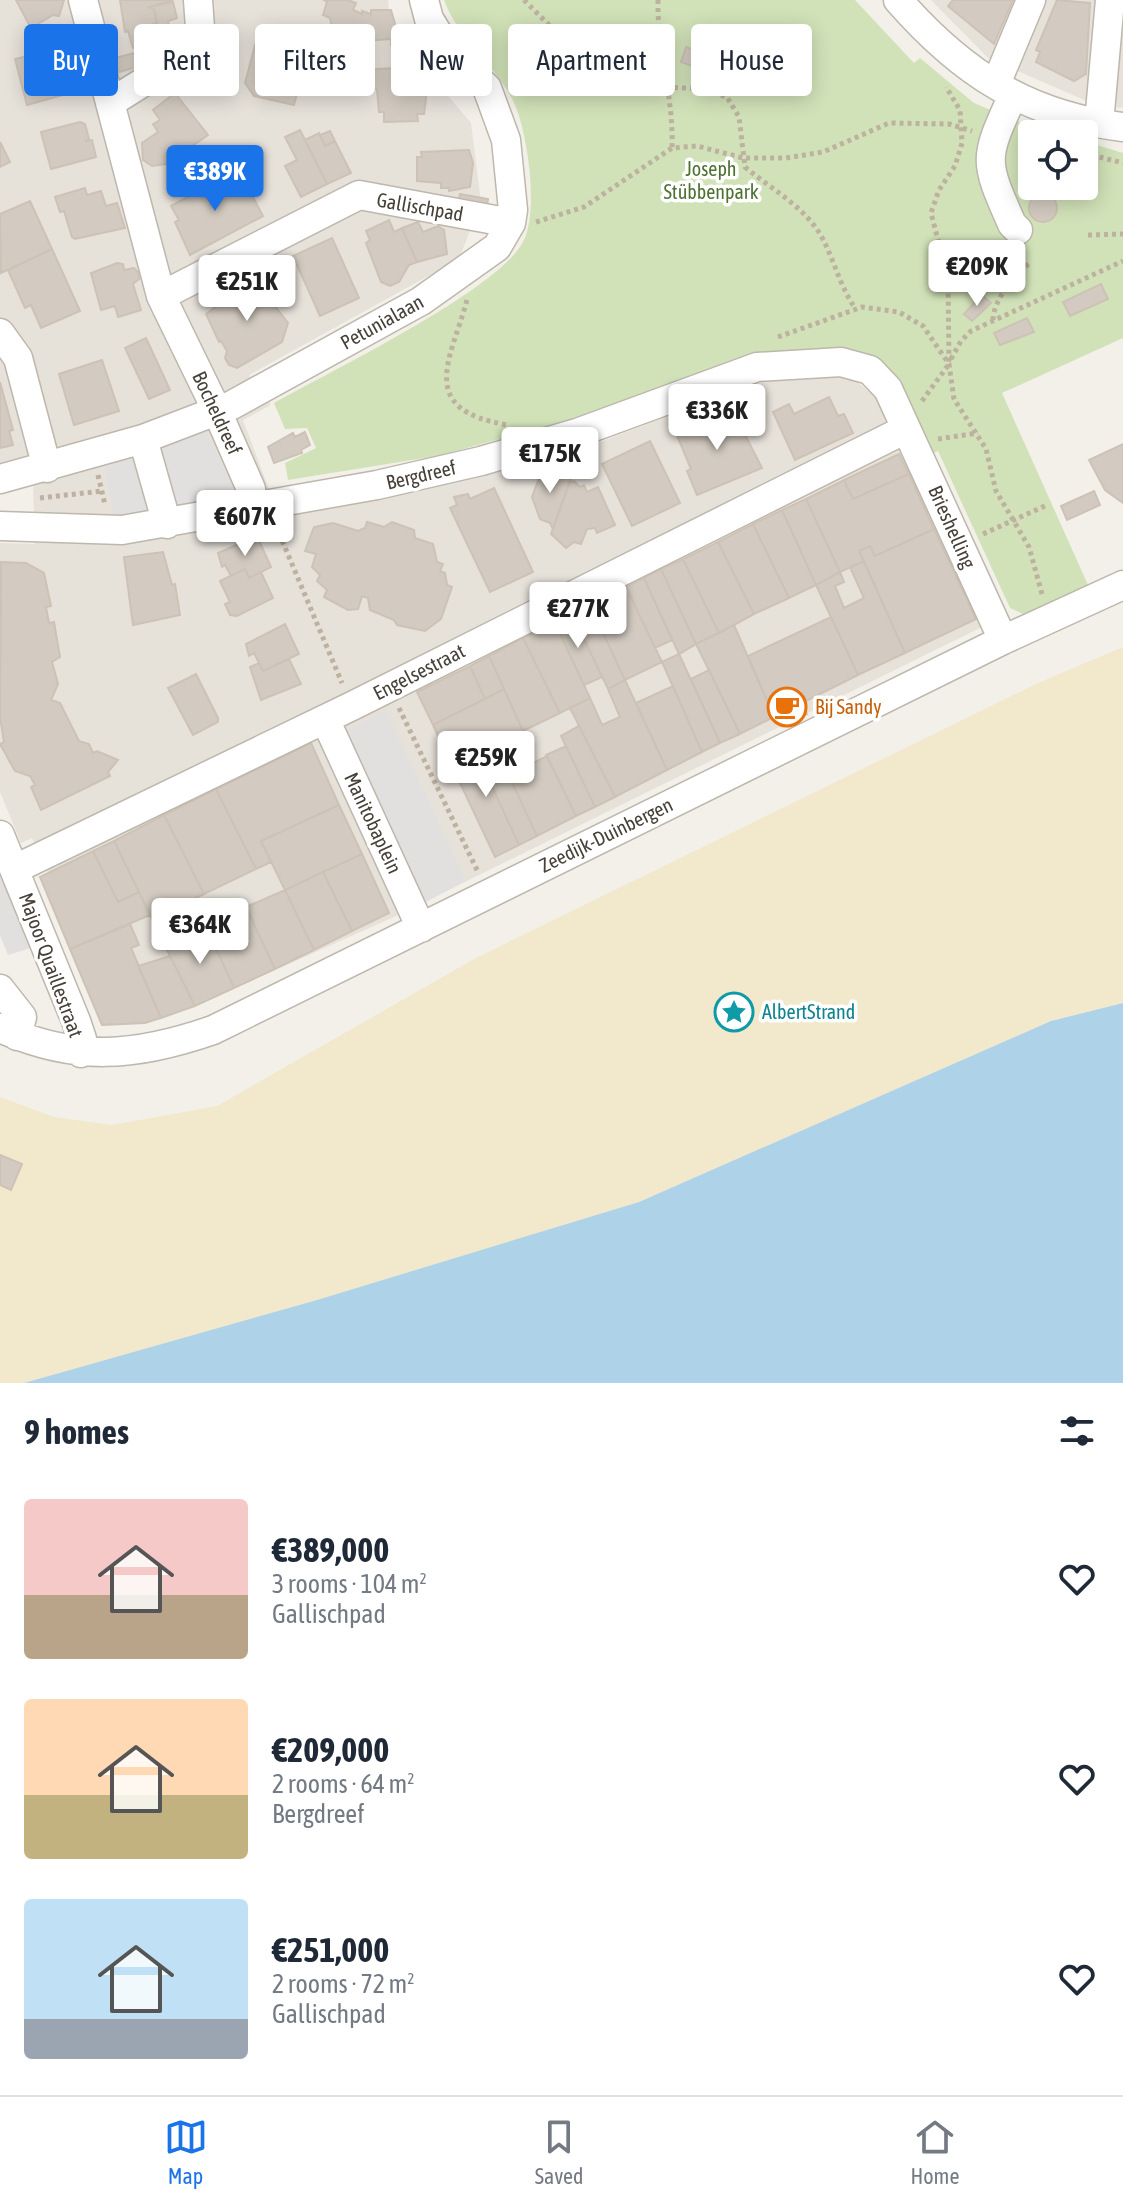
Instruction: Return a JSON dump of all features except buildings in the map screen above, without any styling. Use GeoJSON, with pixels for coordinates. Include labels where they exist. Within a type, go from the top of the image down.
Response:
{"type":"FeatureCollection","features":[{"type":"Feature","properties":{"kind":"street","name":"Bocheldreef"},"geometry":{"type":"LineString","coordinates":[[83,0],[161,296],[261,510]]}},
{"type":"Feature","properties":{"kind":"street"},"geometry":{"type":"LineString","coordinates":[[110,103],[193,51],[200,28],[198,0]]}},
{"type":"Feature","properties":{"kind":"street"},"geometry":{"type":"LineString","coordinates":[[424,0],[429,19],[450,53],[487,88],[498,114],[510,171],[511,223]]}},
{"type":"Feature","properties":{"kind":"street"},"geometry":{"type":"LineString","coordinates":[[898,0],[952,57],[1004,90],[1057,113],[1111,125],[1110,0]]}},
{"type":"Feature","properties":{"kind":"street"},"geometry":{"type":"LineString","coordinates":[[1018,230],[1012,224],[988,163],[1004,90],[1031,0]]}},
{"type":"Feature","properties":{"kind":"street","name":"Gallischpad"},"geometry":{"type":"LineString","coordinates":[[161,296],[359,195],[511,223]]}},
{"type":"Feature","properties":{"kind":"street","name":"Petunialaan"},"geometry":{"type":"LineString","coordinates":[[0,479],[143,439],[217,411],[421,301],[497,247],[511,223]]}},
{"type":"Feature","properties":{"kind":"street"},"geometry":{"type":"LineString","coordinates":[[0,333],[18,358],[47,468]]}},
{"type":"Feature","properties":{"kind":"street","name":"Bergdreef"},"geometry":{"type":"LineString","coordinates":[[0,526],[106,529],[167,524],[261,510],[481,461],[638,413],[757,367],[783,363],[841,362],[870,370],[888,389],[907,429]]}},
{"type":"Feature","properties":{"kind":"street","name":"Brieshelling"},"geometry":{"type":"LineString","coordinates":[[907,429],[1003,640]]}},
{"type":"Feature","properties":{"kind":"street","name":"Engelsestraat"},"geometry":{"type":"LineString","coordinates":[[15,869],[352,706],[907,429]]}},
{"type":"Feature","properties":{"kind":"street"},"geometry":{"type":"LineString","coordinates":[[143,439],[167,524]]}},
{"type":"Feature","properties":{"kind":"street","name":"Zeedijk-Duinbergen"},"geometry":{"type":"LineString","coordinates":[[9,1032],[81,1053],[140,1051],[201,1034],[1003,640],[1123,585]]}},
{"type":"Feature","properties":{"kind":"street","name":"Manitobaplein"},"geometry":{"type":"LineString","coordinates":[[325,719],[421,928]]}},
{"type":"Feature","properties":{"kind":"street","name":"Majoor Quaillestraat"},"geometry":{"type":"LineString","coordinates":[[0,835],[76,1021],[82,1039],[81,1053]]}},
{"type":"Feature","properties":{"kind":"street"},"geometry":{"type":"LineString","coordinates":[[0,989],[22,1017],[9,1032]]}},
{"type":"Feature","properties":{"kind":"path"},"geometry":{"type":"LineString","coordinates":[[524,0],[548,24]]}},
{"type":"Feature","properties":{"kind":"path"},"geometry":{"type":"LineString","coordinates":[[658,0],[660,24]]}},
{"type":"Feature","properties":{"kind":"path"},"geometry":{"type":"LineString","coordinates":[[942,83],[957,100],[962,128],[960,154],[931,213],[948,278],[949,364],[954,399],[978,433],[996,491],[1029,547],[1051,617]]}},
{"type":"Feature","properties":{"kind":"path"},"geometry":{"type":"LineString","coordinates":[[675,88],[702,89],[727,97],[739,117],[745,167],[808,219],[819,233],[842,289],[855,308]]}},
{"type":"Feature","properties":{"kind":"path"},"geometry":{"type":"LineString","coordinates":[[668,96],[673,120],[672,148]]}},
{"type":"Feature","properties":{"kind":"path"},"geometry":{"type":"LineString","coordinates":[[511,223],[550,220],[584,207],[672,148],[697,146],[743,158],[823,152],[889,123],[962,128],[1018,144]]}},
{"type":"Feature","properties":{"kind":"path"},"geometry":{"type":"LineString","coordinates":[[1098,157],[1123,163]]}},
{"type":"Feature","properties":{"kind":"path"},"geometry":{"type":"LineString","coordinates":[[1088,235],[1123,234]]}},
{"type":"Feature","properties":{"kind":"path"},"geometry":{"type":"LineString","coordinates":[[978,433],[907,429],[961,341],[993,320],[1123,261]]}},
{"type":"Feature","properties":{"kind":"path"},"geometry":{"type":"LineString","coordinates":[[993,320],[995,303],[1001,294],[1032,262]]}},
{"type":"Feature","properties":{"kind":"path"},"geometry":{"type":"LineString","coordinates":[[462,274],[470,288],[446,362],[448,385],[468,412],[482,421],[520,426]]}},
{"type":"Feature","properties":{"kind":"path"},"geometry":{"type":"LineString","coordinates":[[770,341],[855,308],[887,308],[911,318],[935,340],[949,364]]}},
{"type":"Feature","properties":{"kind":"path"},"geometry":{"type":"LineString","coordinates":[[93,454],[106,513],[106,529]]}},
{"type":"Feature","properties":{"kind":"path"},"geometry":{"type":"LineString","coordinates":[[960,544],[1047,505]]}},
{"type":"Feature","properties":{"kind":"path"},"geometry":{"type":"LineString","coordinates":[[261,510],[352,706]]}},
{"type":"Feature","properties":{"kind":"path"},"geometry":{"type":"LineString","coordinates":[[389,687],[488,893]]}},
{"type":"Feature","properties":{"kind":"shaded area"},"geometry":{"type":"Polygon","coordinates":[[[0,0],[388,0],[395,24],[391,24],[391,96],[448,96],[471,123],[481,202],[459,259],[249,375],[271,405],[243,420],[269,489],[292,485],[299,513],[579,450],[750,385],[786,378],[837,377],[856,381],[878,399],[988,624],[394,917],[195,1006],[145,1023],[102,1025],[40,877],[48,873],[32,838],[21,843],[0,792],[0,543],[35,544],[32,456],[0,463],[0,0]]]}},
{"type":"Feature","properties":{"kind":"shaded area"},"geometry":{"type":"Polygon","coordinates":[[[931,0],[1123,0],[1123,107],[1105,109],[988,58],[931,0]]]}},
{"type":"Feature","properties":{"kind":"shaded area"},"geometry":{"type":"Polygon","coordinates":[[[207,431],[235,492],[174,508],[113,515],[105,467],[207,431]]]}},
{"type":"Feature","properties":{"kind":"shaded area"},"geometry":{"type":"Polygon","coordinates":[[[386,710],[466,881],[424,903],[345,731],[386,710]]]}},
{"type":"Feature","properties":{"kind":"shaded area"},"geometry":{"type":"Polygon","coordinates":[[[0,875],[31,948],[8,955],[0,935],[0,875]]]}},
{"type":"Feature","properties":{"kind":"green space","name":"Joseph Stübbenpark"},"geometry":{"type":"Polygon","coordinates":[[[444,0],[855,0],[914,63],[920,58],[974,103],[1018,121],[1018,200],[1098,200],[1098,145],[1123,153],[1123,338],[1002,393],[1088,585],[1025,615],[1010,608],[938,451],[928,456],[858,355],[595,413],[437,456],[288,480],[285,463],[316,448],[307,428],[285,429],[274,403],[447,306],[507,262],[523,242],[530,212],[530,174],[520,119],[510,96],[675,96],[675,24],[508,24],[508,93],[492,69],[492,24],[457,24],[444,0]]]}},
{"type":"Feature","properties":{"kind":"sand","name":"AlbertStrand"},"geometry":{"type":"Polygon","coordinates":[[[1123,647],[1123,1003],[1051,1021],[639,1202],[317,1300],[24,1383],[0,1383],[0,1097],[54,1117],[112,1125],[217,1106],[474,959],[1038,683],[1123,647]]]}},
{"type":"Feature","properties":{"kind":"water"},"geometry":{"type":"Polygon","coordinates":[[[1123,1003],[1123,1383],[24,1383],[317,1300],[639,1202],[1051,1021],[1123,1003]]]}},
{"type":"Feature","properties":{"kind":"place","name":"Bij Sandy"},"geometry":{"type":"Point","coordinates":[787,707]}},
{"type":"Feature","properties":{"kind":"place","name":"AlbertStrand"},"geometry":{"type":"Point","coordinates":[734,1012]}}]}
